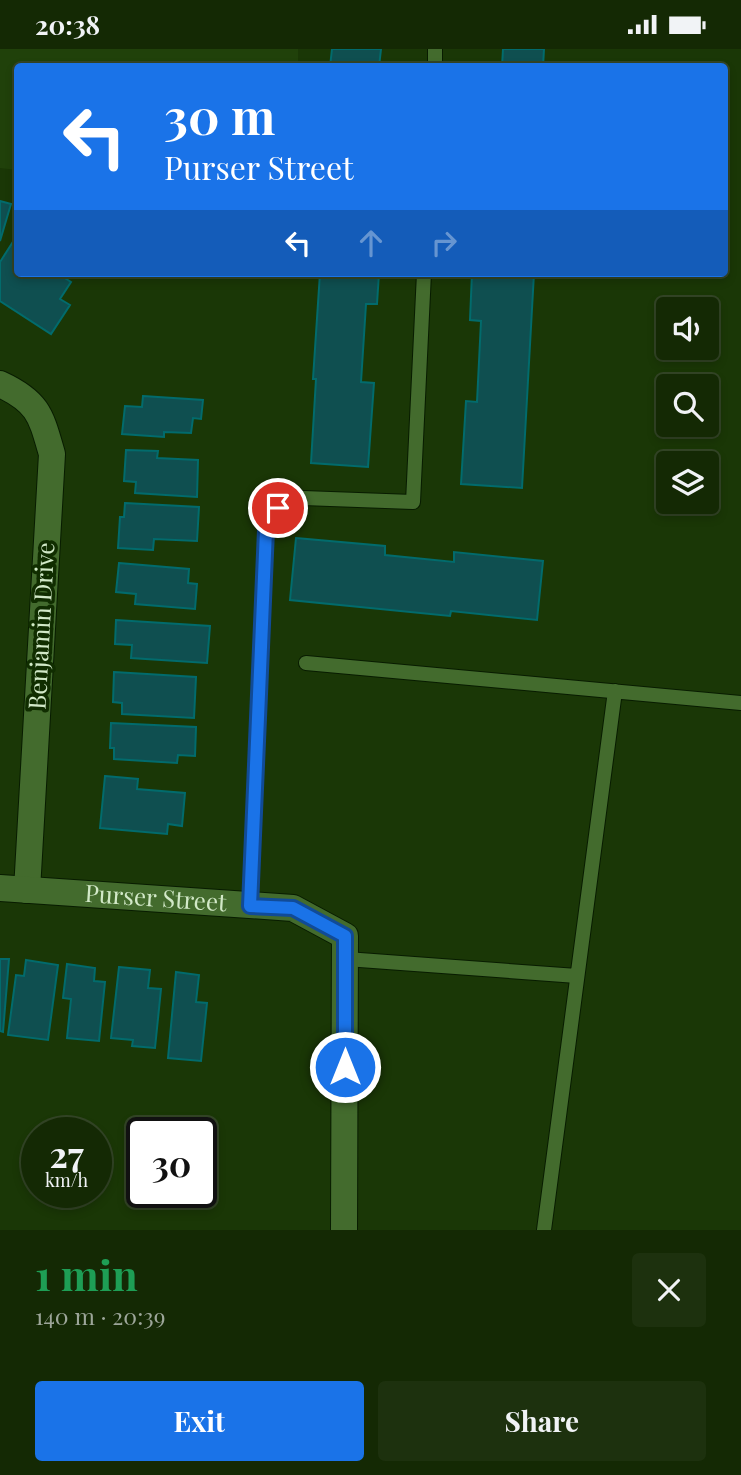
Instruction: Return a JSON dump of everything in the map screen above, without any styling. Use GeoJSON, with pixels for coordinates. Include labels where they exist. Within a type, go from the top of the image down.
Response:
{"type":"FeatureCollection","features":[{"type":"Feature","properties":{"kind":"street","name":"Benjamin Drive"},"geometry":{"type":"LineString","coordinates":[[0,384],[19,393],[41,416],[52,454],[27,890]]}},
{"type":"Feature","properties":{"kind":"street","name":"Purser Street"},"geometry":{"type":"LineString","coordinates":[[0,888],[293,908],[345,936],[344,1230]]}},
{"type":"Feature","properties":{"kind":"lane"},"geometry":{"type":"LineString","coordinates":[[250,906],[266,530],[278,508],[303,498],[413,502],[424,277]]}},
{"type":"Feature","properties":{"kind":"lane"},"geometry":{"type":"LineString","coordinates":[[306,663],[741,703]]}},
{"type":"Feature","properties":{"kind":"lane"},"geometry":{"type":"LineString","coordinates":[[544,1230],[615,691]]}},
{"type":"Feature","properties":{"kind":"lane"},"geometry":{"type":"LineString","coordinates":[[346,959],[577,976]]}},
{"type":"Feature","properties":{"kind":"shaded area"},"geometry":{"type":"Polygon","coordinates":[[[0,49],[298,49],[298,63],[14,63],[14,170],[0,168],[0,49]]]}},
{"type":"Feature","properties":{"kind":"building"},"geometry":{"type":"Polygon","coordinates":[[[332,49],[381,49],[379,63],[330,63],[332,49]]]}},
{"type":"Feature","properties":{"kind":"building"},"geometry":{"type":"Polygon","coordinates":[[[503,49],[544,49],[543,63],[502,63],[503,49]]]}},
{"type":"Feature","properties":{"kind":"building"},"geometry":{"type":"Polygon","coordinates":[[[0,201],[11,204],[0,241],[0,201]]]}},
{"type":"Feature","properties":{"kind":"building"},"geometry":{"type":"Polygon","coordinates":[[[14,240],[14,277],[63,277],[71,282],[60,299],[70,305],[51,334],[0,301],[0,262],[14,240]]]}},
{"type":"Feature","properties":{"kind":"building"},"geometry":{"type":"Polygon","coordinates":[[[320,277],[379,277],[377,304],[366,304],[361,382],[374,383],[368,467],[311,463],[316,379],[313,379],[320,277]]]}},
{"type":"Feature","properties":{"kind":"building"},"geometry":{"type":"Polygon","coordinates":[[[472,277],[534,277],[522,488],[461,484],[466,401],[477,402],[481,321],[470,320],[472,277]]]}},
{"type":"Feature","properties":{"kind":"building"},"geometry":{"type":"Polygon","coordinates":[[[143,396],[203,400],[201,419],[193,418],[191,433],[164,432],[164,437],[122,434],[125,406],[142,407],[143,396]]]}},
{"type":"Feature","properties":{"kind":"building"},"geometry":{"type":"Polygon","coordinates":[[[126,450],[158,451],[157,458],[198,460],[197,497],[135,493],[136,482],[124,481],[126,450]]]}},
{"type":"Feature","properties":{"kind":"building"},"geometry":{"type":"Polygon","coordinates":[[[125,503],[199,507],[197,541],[154,539],[153,550],[118,548],[120,517],[124,517],[125,503]]]}},
{"type":"Feature","properties":{"kind":"building"},"geometry":{"type":"Polygon","coordinates":[[[296,538],[385,546],[385,555],[454,562],[454,552],[543,561],[537,620],[451,611],[450,616],[290,600],[296,538]]]}},
{"type":"Feature","properties":{"kind":"building"},"geometry":{"type":"Polygon","coordinates":[[[119,563],[189,569],[188,583],[197,584],[195,609],[135,604],[136,594],[116,592],[119,563]]]}},
{"type":"Feature","properties":{"kind":"building"},"geometry":{"type":"Polygon","coordinates":[[[116,620],[210,626],[207,663],[131,658],[132,645],[115,644],[116,620]]]}},
{"type":"Feature","properties":{"kind":"building"},"geometry":{"type":"Polygon","coordinates":[[[114,672],[196,677],[194,718],[122,714],[122,703],[113,702],[114,672]]]}},
{"type":"Feature","properties":{"kind":"building"},"geometry":{"type":"Polygon","coordinates":[[[111,723],[196,727],[195,756],[178,755],[177,763],[114,759],[114,748],[110,748],[111,723]]]}},
{"type":"Feature","properties":{"kind":"building"},"geometry":{"type":"Polygon","coordinates":[[[105,776],[138,779],[137,789],[185,793],[182,826],[168,824],[167,834],[100,828],[105,776]]]}},
{"type":"Feature","properties":{"kind":"building"},"geometry":{"type":"Polygon","coordinates":[[[0,959],[9,959],[3,1032],[0,1031],[0,959]]]}},
{"type":"Feature","properties":{"kind":"building"},"geometry":{"type":"Polygon","coordinates":[[[26,960],[58,965],[48,1040],[8,1035],[16,975],[24,976],[26,960]]]}},
{"type":"Feature","properties":{"kind":"building"},"geometry":{"type":"Polygon","coordinates":[[[67,964],[95,968],[94,981],[105,982],[99,1041],[67,1038],[71,999],[63,998],[67,964]]]}},
{"type":"Feature","properties":{"kind":"building"},"geometry":{"type":"Polygon","coordinates":[[[119,967],[150,970],[148,988],[161,989],[155,1048],[132,1046],[133,1040],[111,1038],[119,967]]]}},
{"type":"Feature","properties":{"kind":"building"},"geometry":{"type":"Polygon","coordinates":[[[176,972],[199,975],[196,1002],[207,1003],[201,1061],[168,1058],[176,972]]]}},
{"type":"Feature","properties":{"kind":"route"},"geometry":{"type":"LineString","coordinates":[[278,508],[266,530],[250,906],[293,908],[345,936],[345,1067]]}}]}
